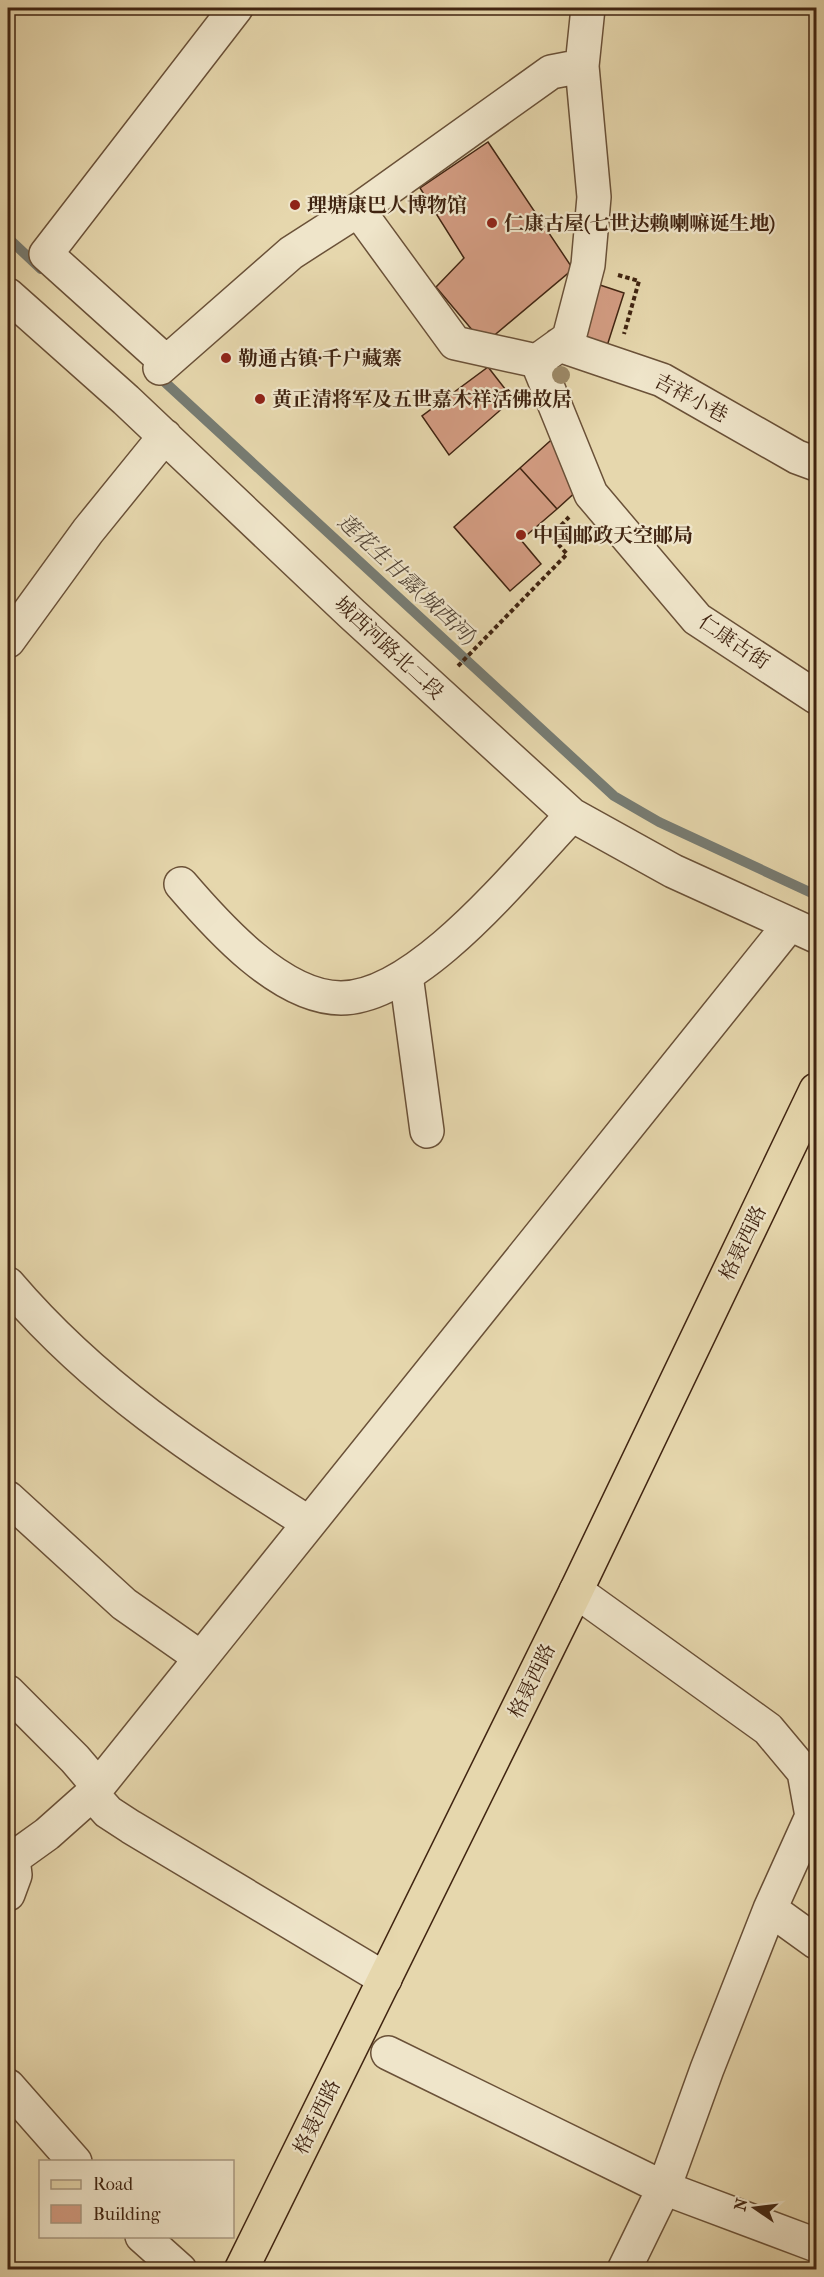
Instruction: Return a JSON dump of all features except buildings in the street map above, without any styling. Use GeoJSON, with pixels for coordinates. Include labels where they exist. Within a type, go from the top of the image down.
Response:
{"type":"FeatureCollection","features":[{"type":"Feature","properties":{"kind":"main road","name":"格聂西路"},"geometry":{"type":"LineString","coordinates":[[241,2270],[576,1591],[816,1090]]}},
{"type":"Feature","properties":{"kind":"street"},"geometry":{"type":"LineString","coordinates":[[236,8],[46,254],[163,365],[291,253],[358,210],[551,72],[582,66]]}},
{"type":"Feature","properties":{"kind":"street"},"geometry":{"type":"LineString","coordinates":[[548,353],[569,338],[588,265],[594,197],[582,66],[588,8]]}},
{"type":"Feature","properties":{"kind":"street","name":"吉祥小巷"},"geometry":{"type":"LineString","coordinates":[[358,210],[455,343],[615,363],[662,380],[797,458],[816,464]]}},
{"type":"Feature","properties":{"kind":"street","name":"城西河路北二段"},"geometry":{"type":"LineString","coordinates":[[8,295],[165,436],[352,614],[572,815],[674,871],[803,930]]}},
{"type":"Feature","properties":{"kind":"street","name":"仁康古街"},"geometry":{"type":"LineString","coordinates":[[548,353],[591,494],[697,619],[816,697]]}},
{"type":"Feature","properties":{"kind":"street"},"geometry":{"type":"LineString","coordinates":[[8,641],[88,531],[165,436]]}},
{"type":"Feature","properties":{"kind":"street"},"geometry":{"type":"LineString","coordinates":[[181,884],[225,934],[259,963],[306,989],[340,998],[356,996],[383,987],[406,975],[446,947],[572,815]]}},
{"type":"Feature","properties":{"kind":"street"},"geometry":{"type":"LineString","coordinates":[[8,1894],[15,1875],[10,1860],[47,1834],[95,1790],[309,1523],[803,930]]}},
{"type":"Feature","properties":{"kind":"street"},"geometry":{"type":"LineString","coordinates":[[406,975],[427,1131]]}},
{"type":"Feature","properties":{"kind":"street"},"geometry":{"type":"LineString","coordinates":[[8,1284],[64,1345],[137,1408],[215,1464],[309,1523]]}},
{"type":"Feature","properties":{"kind":"street"},"geometry":{"type":"LineString","coordinates":[[8,1498],[124,1604],[201,1658]]}},
{"type":"Feature","properties":{"kind":"street"},"geometry":{"type":"LineString","coordinates":[[576,1591],[768,1729],[804,1772],[812,1816],[770,1909],[707,2069],[664,2188],[624,2270]]}},
{"type":"Feature","properties":{"kind":"street"},"geometry":{"type":"LineString","coordinates":[[8,1692],[75,1759],[108,1812],[385,1979]]}},
{"type":"Feature","properties":{"kind":"street"},"geometry":{"type":"LineString","coordinates":[[770,1909],[816,1942]]}},
{"type":"Feature","properties":{"kind":"street"},"geometry":{"type":"LineString","coordinates":[[388,2053],[664,2188],[816,2245]]}},
{"type":"Feature","properties":{"kind":"street"},"geometry":{"type":"LineString","coordinates":[[8,2086],[73,2160]]}},
{"type":"Feature","properties":{"kind":"street"},"geometry":{"type":"LineString","coordinates":[[144,2238],[180,2270]]}},
{"type":"Feature","properties":{"kind":"path"},"geometry":{"type":"LineString","coordinates":[[588,265],[639,281],[615,363]]}},
{"type":"Feature","properties":{"kind":"path"},"geometry":{"type":"LineString","coordinates":[[456,668],[567,554],[551,536],[591,494]]}},
{"type":"Feature","properties":{"kind":"waterway","name":"莲花生甘露(城西河)"},"geometry":{"type":"LineString","coordinates":[[8,238],[41,269]]}},
{"type":"Feature","properties":{"kind":"waterway","name":"莲花生甘露(城西河)"},"geometry":{"type":"LineString","coordinates":[[156,374],[614,796],[659,822],[816,895]]}},
{"type":"Feature","properties":{"kind":"place","name":"理塘康巴人博物馆"},"geometry":{"type":"Point","coordinates":[295,205]}},
{"type":"Feature","properties":{"kind":"place","name":"仁康古屋(七世达赖喇嘛诞生地)"},"geometry":{"type":"Point","coordinates":[492,223]}},
{"type":"Feature","properties":{"kind":"place","name":"勒通古镇·千户藏寨"},"geometry":{"type":"Point","coordinates":[226,358]}},
{"type":"Feature","properties":{"kind":"place","name":"黄正清将军及五世嘉木祥活佛故居"},"geometry":{"type":"Point","coordinates":[260,399]}},
{"type":"Feature","properties":{"kind":"place","name":"中国邮政天空邮局"},"geometry":{"type":"Point","coordinates":[521,535]}}]}
